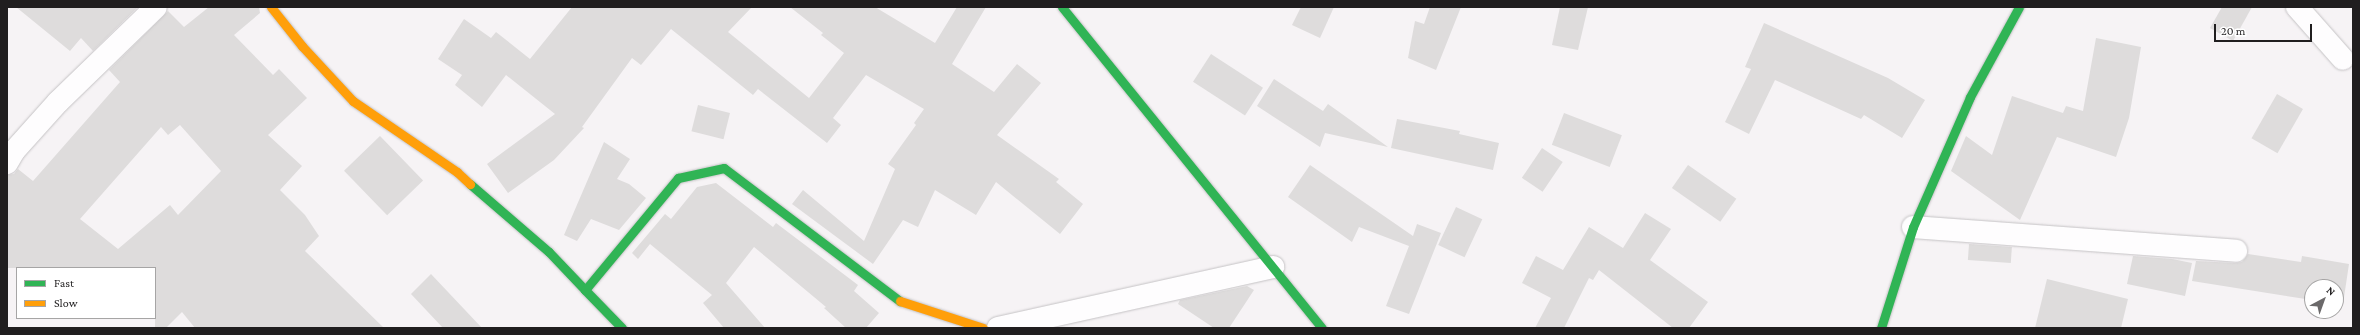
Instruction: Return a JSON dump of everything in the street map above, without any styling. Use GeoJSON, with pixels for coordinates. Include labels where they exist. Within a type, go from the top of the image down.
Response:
{"type":"FeatureCollection","features":[{"type":"Feature","properties":{"kind":"street"},"geometry":{"type":"LineString","coordinates":[[7,164],[14,151],[58,102],[156,7]]}},
{"type":"Feature","properties":{"kind":"street"},"geometry":{"type":"LineString","coordinates":[[271,7],[302,46],[353,101],[457,172],[549,252],[622,328]]}},
{"type":"Feature","properties":{"kind":"street"},"geometry":{"type":"LineString","coordinates":[[1062,7],[1322,328]]}},
{"type":"Feature","properties":{"kind":"street"},"geometry":{"type":"LineString","coordinates":[[1881,328],[1913,227],[1970,97],[2019,7]]}},
{"type":"Feature","properties":{"kind":"street"},"geometry":{"type":"LineString","coordinates":[[2297,7],[2343,59]]}},
{"type":"Feature","properties":{"kind":"street"},"geometry":{"type":"LineString","coordinates":[[585,290],[678,178],[724,168],[903,303],[945,321],[983,328]]}},
{"type":"Feature","properties":{"kind":"street"},"geometry":{"type":"LineString","coordinates":[[1913,227],[2236,251]]}},
{"type":"Feature","properties":{"kind":"street"},"geometry":{"type":"LineString","coordinates":[[998,328],[1273,267]]}},
{"type":"Feature","properties":{"kind":"building"},"geometry":{"type":"Polygon","coordinates":[[[16,7],[138,7],[93,51],[81,38],[70,51],[16,7]]]}},
{"type":"Feature","properties":{"kind":"building"},"geometry":{"type":"Polygon","coordinates":[[[209,7],[259,7],[260,13],[234,35],[273,75],[279,69],[307,98],[268,135],[302,166],[280,190],[305,215],[319,236],[305,251],[384,328],[195,328],[182,312],[166,328],[155,328],[156,267],[7,268],[7,175],[14,174],[18,169],[33,181],[120,82],[109,70],[168,11],[184,27],[209,7]],[[180,125],[168,135],[161,127],[80,219],[118,249],[170,205],[178,215],[221,171],[180,125]]]}},
{"type":"Feature","properties":{"kind":"building"},"geometry":{"type":"Polygon","coordinates":[[[572,7],[752,7],[728,32],[809,98],[844,53],[821,35],[823,33],[790,7],[875,7],[935,43],[957,7],[986,7],[952,64],[994,92],[1017,64],[1041,83],[997,135],[1059,179],[1056,182],[1083,204],[1060,234],[996,182],[976,215],[935,190],[918,227],[903,220],[873,264],[792,204],[803,190],[864,241],[895,169],[888,164],[916,125],[914,123],[924,109],[866,75],[833,118],[841,125],[827,143],[758,89],[753,95],[671,29],[641,65],[632,58],[582,127],[584,128],[554,160],[508,193],[487,164],[555,114],[506,75],[482,107],[455,85],[462,75],[438,59],[464,19],[491,38],[496,32],[530,59],[572,7]]]}},
{"type":"Feature","properties":{"kind":"building"},"geometry":{"type":"Polygon","coordinates":[[[1301,7],[1334,7],[1320,38],[1292,25],[1301,7]]]}},
{"type":"Feature","properties":{"kind":"building"},"geometry":{"type":"Polygon","coordinates":[[[1430,7],[1461,7],[1436,70],[1408,58],[1415,21],[1424,24],[1430,7]]]}},
{"type":"Feature","properties":{"kind":"building"},"geometry":{"type":"Polygon","coordinates":[[[1560,7],[1588,7],[1578,50],[1552,45],[1560,7]]]}},
{"type":"Feature","properties":{"kind":"building"},"geometry":{"type":"Polygon","coordinates":[[[2222,7],[2252,7],[2233,41],[2210,28],[2222,7]]]}},
{"type":"Feature","properties":{"kind":"building"},"geometry":{"type":"Polygon","coordinates":[[[1764,23],[1888,78],[1925,100],[1902,138],[1864,115],[1861,119],[1775,80],[1749,134],[1725,122],[1751,69],[1745,67],[1764,23]]]}},
{"type":"Feature","properties":{"kind":"building"},"geometry":{"type":"Polygon","coordinates":[[[2096,38],[2141,47],[2129,118],[2116,157],[2057,137],[2020,220],[1951,171],[1966,136],[1992,155],[2012,96],[2063,113],[2066,106],[2083,111],[2096,38]]]}},
{"type":"Feature","properties":{"kind":"building"},"geometry":{"type":"Polygon","coordinates":[[[1211,54],[1263,88],[1245,115],[1193,82],[1211,54]]]}},
{"type":"Feature","properties":{"kind":"building"},"geometry":{"type":"Polygon","coordinates":[[[1274,79],[1323,111],[1328,104],[1388,147],[1325,133],[1320,147],[1257,106],[1274,79]]]}},
{"type":"Feature","properties":{"kind":"building"},"geometry":{"type":"Polygon","coordinates":[[[2277,94],[2303,109],[2277,153],[2252,138],[2277,94]]]}},
{"type":"Feature","properties":{"kind":"building"},"geometry":{"type":"Polygon","coordinates":[[[698,105],[730,113],[723,139],[691,131],[698,105]]]}},
{"type":"Feature","properties":{"kind":"building"},"geometry":{"type":"Polygon","coordinates":[[[1564,113],[1622,135],[1610,167],[1552,145],[1564,113]]]}},
{"type":"Feature","properties":{"kind":"building"},"geometry":{"type":"Polygon","coordinates":[[[1397,119],[1460,131],[1459,134],[1499,143],[1493,170],[1391,148],[1397,119]]]}},
{"type":"Feature","properties":{"kind":"building"},"geometry":{"type":"Polygon","coordinates":[[[380,136],[423,181],[387,215],[344,171],[380,136]]]}},
{"type":"Feature","properties":{"kind":"building"},"geometry":{"type":"Polygon","coordinates":[[[604,142],[630,159],[617,179],[629,184],[646,198],[619,230],[591,219],[577,241],[564,235],[604,142]]]}},
{"type":"Feature","properties":{"kind":"building"},"geometry":{"type":"Polygon","coordinates":[[[1542,148],[1563,162],[1543,192],[1522,178],[1542,148]]]}},
{"type":"Feature","properties":{"kind":"building"},"geometry":{"type":"Polygon","coordinates":[[[1310,165],[1413,236],[1417,224],[1441,233],[1409,314],[1386,306],[1409,246],[1359,227],[1352,242],[1288,197],[1310,165]]]}},
{"type":"Feature","properties":{"kind":"building"},"geometry":{"type":"Polygon","coordinates":[[[1688,165],[1736,199],[1720,222],[1672,188],[1688,165]]]}},
{"type":"Feature","properties":{"kind":"building"},"geometry":{"type":"Polygon","coordinates":[[[716,183],[773,227],[776,223],[858,285],[854,291],[879,313],[866,328],[846,328],[824,308],[826,307],[754,247],[726,283],[765,328],[724,328],[703,303],[712,295],[650,244],[638,259],[632,253],[665,214],[671,219],[697,187],[716,183]]]}},
{"type":"Feature","properties":{"kind":"building"},"geometry":{"type":"Polygon","coordinates":[[[1456,207],[1482,219],[1465,257],[1438,245],[1456,207]]]}},
{"type":"Feature","properties":{"kind":"building"},"geometry":{"type":"Polygon","coordinates":[[[1645,213],[1671,229],[1650,260],[1708,302],[1689,328],[1673,328],[1599,270],[1593,280],[1589,278],[1564,328],[1535,328],[1551,298],[1522,283],[1536,256],[1563,270],[1589,227],[1623,248],[1645,213]]]}},
{"type":"Feature","properties":{"kind":"building"},"geometry":{"type":"Polygon","coordinates":[[[1969,244],[2012,247],[2011,263],[1968,260],[1969,244]]]}},
{"type":"Feature","properties":{"kind":"building"},"geometry":{"type":"Polygon","coordinates":[[[2248,254],[2301,262],[2302,256],[2349,264],[2344,297],[2344,279],[2304,279],[2304,299],[2192,281],[2196,261],[2242,262],[2248,254]]]}},
{"type":"Feature","properties":{"kind":"building"},"geometry":{"type":"Polygon","coordinates":[[[2133,256],[2172,259],[2192,263],[2185,296],[2127,284],[2133,256]]]}},
{"type":"Feature","properties":{"kind":"building"},"geometry":{"type":"Polygon","coordinates":[[[431,274],[482,328],[443,328],[411,294],[431,274]]]}},
{"type":"Feature","properties":{"kind":"building"},"geometry":{"type":"Polygon","coordinates":[[[2047,279],[2128,299],[2121,328],[2035,328],[2047,279]]]}},
{"type":"Feature","properties":{"kind":"building"},"geometry":{"type":"Polygon","coordinates":[[[1247,286],[1254,290],[1229,328],[1214,328],[1178,304],[1180,300],[1247,286]]]}},
{"type":"Feature","properties":{"kind":"traffic: fast"},"geometry":{"type":"LineString","coordinates":[[1062,7],[1322,328]]}},
{"type":"Feature","properties":{"kind":"traffic: fast"},"geometry":{"type":"LineString","coordinates":[[1881,328],[1913,227],[1970,97],[2019,7]]}},
{"type":"Feature","properties":{"kind":"traffic: fast"},"geometry":{"type":"LineString","coordinates":[[622,328],[585,290],[678,178],[724,168],[900,301]]}},
{"type":"Feature","properties":{"kind":"traffic: fast"},"geometry":{"type":"LineString","coordinates":[[470,184],[549,252],[585,290]]}},
{"type":"Feature","properties":{"kind":"traffic: slow"},"geometry":{"type":"LineString","coordinates":[[271,7],[302,46],[353,101],[457,172],[470,184]]}},
{"type":"Feature","properties":{"kind":"traffic: slow"},"geometry":{"type":"LineString","coordinates":[[900,301],[983,328]]}}]}
